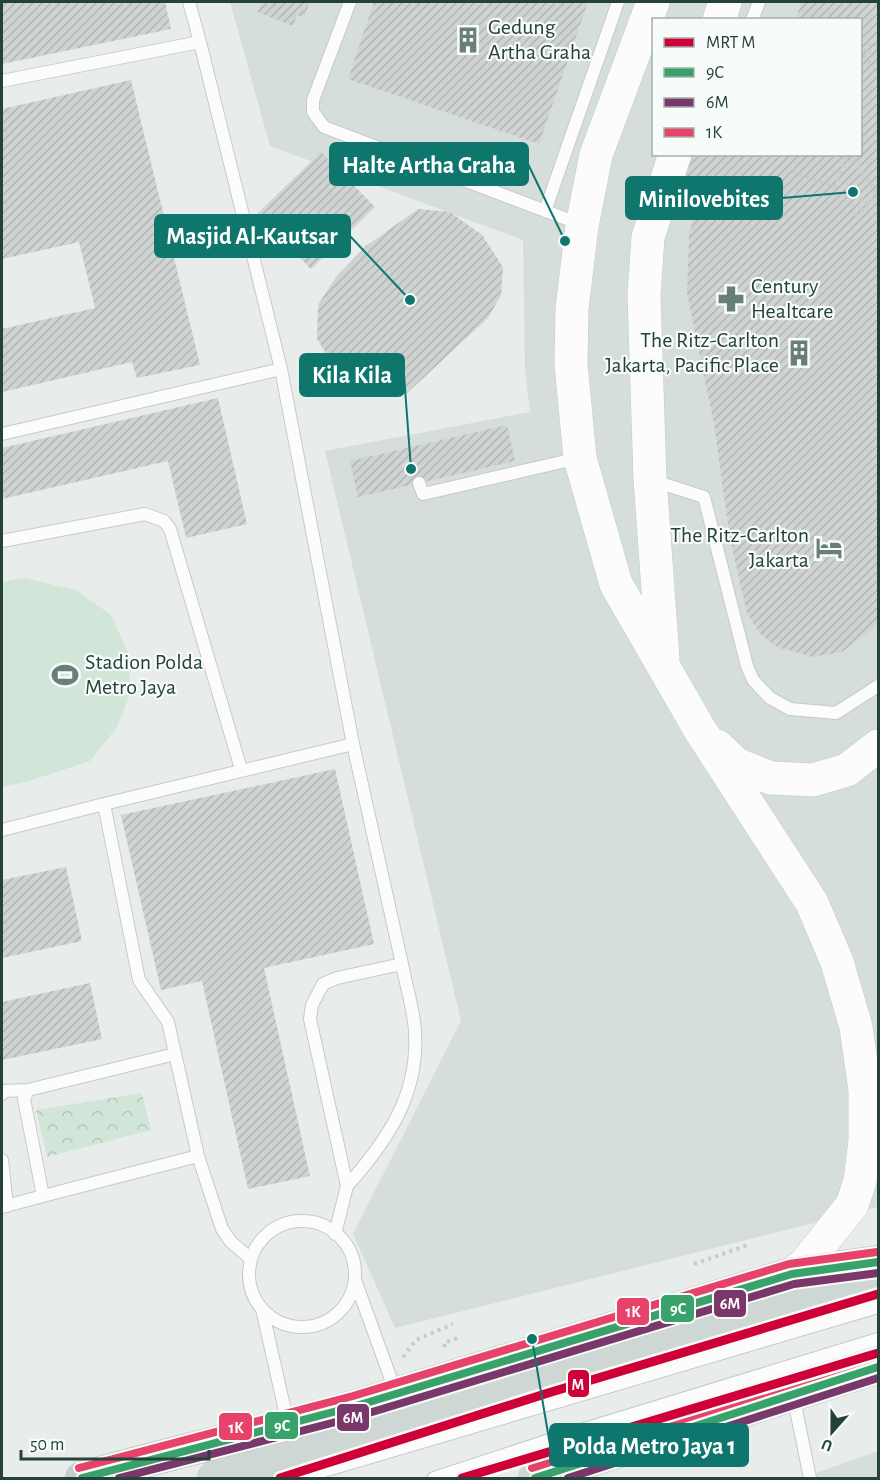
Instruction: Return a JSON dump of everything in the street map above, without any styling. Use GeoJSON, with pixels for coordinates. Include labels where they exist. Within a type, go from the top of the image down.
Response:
{"type":"FeatureCollection","features":[{"type":"Feature","properties":{"kind":"highway"},"geometry":{"type":"LineString","coordinates":[[82,1479],[171,1453],[295,1452],[356,1406],[792,1275],[879,1262]]}},
{"type":"Feature","properties":{"kind":"highway"},"geometry":{"type":"LineString","coordinates":[[133,1479],[171,1453]]}},
{"type":"Feature","properties":{"kind":"main road"},"geometry":{"type":"LineString","coordinates":[[653,2],[596,155],[582,226],[572,309],[571,364],[580,458],[616,584],[700,730],[812,903],[837,962],[856,1027],[865,1090],[865,1141],[861,1181],[852,1204],[805,1264],[792,1275]]}},
{"type":"Feature","properties":{"kind":"main road"},"geometry":{"type":"LineString","coordinates":[[720,18],[725,2]]}},
{"type":"Feature","properties":{"kind":"main road"},"geometry":{"type":"LineString","coordinates":[[663,666],[650,479],[644,295],[648,237],[674,156]]}},
{"type":"Feature","properties":{"kind":"main road"},"geometry":{"type":"LineString","coordinates":[[700,730],[736,764],[771,778],[813,780],[847,770],[879,746]]}},
{"type":"Feature","properties":{"kind":"main road"},"geometry":{"type":"LineString","coordinates":[[214,1479],[879,1271]]}},
{"type":"Feature","properties":{"kind":"main road"},"geometry":{"type":"LineString","coordinates":[[535,1479],[879,1367]]}},
{"type":"Feature","properties":{"kind":"lane"},"geometry":{"type":"LineString","coordinates":[[189,2],[280,369],[353,744],[415,1030],[415,1064],[407,1095],[379,1150],[347,1186]]}},
{"type":"Feature","properties":{"kind":"lane"},"geometry":{"type":"LineString","coordinates":[[350,2],[313,99],[317,120],[324,127],[582,226]]}},
{"type":"Feature","properties":{"kind":"lane"},"geometry":{"type":"LineString","coordinates":[[545,211],[618,2]]}},
{"type":"Feature","properties":{"kind":"lane"},"geometry":{"type":"LineString","coordinates":[[753,18],[759,2]]}},
{"type":"Feature","properties":{"kind":"lane"},"geometry":{"type":"LineString","coordinates":[[2,81],[200,42]]}},
{"type":"Feature","properties":{"kind":"lane"},"geometry":{"type":"LineString","coordinates":[[648,237],[683,195]]}},
{"type":"Feature","properties":{"kind":"lane"},"geometry":{"type":"LineString","coordinates":[[2,434],[280,369]]}},
{"type":"Feature","properties":{"kind":"lane"},"geometry":{"type":"LineString","coordinates":[[419,483],[423,494],[580,458]]}},
{"type":"Feature","properties":{"kind":"lane"},"geometry":{"type":"LineString","coordinates":[[650,479],[704,497],[747,666],[753,680],[770,698],[790,708],[836,713],[879,686]]}},
{"type":"Feature","properties":{"kind":"lane"},"geometry":{"type":"LineString","coordinates":[[2,541],[145,514],[164,521],[170,529],[241,770]]}},
{"type":"Feature","properties":{"kind":"lane"},"geometry":{"type":"LineString","coordinates":[[2,830],[353,744]]}},
{"type":"Feature","properties":{"kind":"lane"},"geometry":{"type":"LineString","coordinates":[[104,804],[139,981],[168,1022],[198,1156],[222,1229],[231,1242],[251,1259]]}},
{"type":"Feature","properties":{"kind":"lane"},"geometry":{"type":"LineString","coordinates":[[335,1233],[347,1186],[310,1018],[312,1005],[323,984],[337,978],[402,964]]}},
{"type":"Feature","properties":{"kind":"lane"},"geometry":{"type":"LineString","coordinates":[[2,1094],[3,1091],[28,1090],[175,1054]]}},
{"type":"Feature","properties":{"kind":"lane"},"geometry":{"type":"LineString","coordinates":[[28,1090],[24,1099],[43,1196]]}},
{"type":"Feature","properties":{"kind":"lane"},"geometry":{"type":"LineString","coordinates":[[2,1160],[4,1206],[198,1156]]}},
{"type":"Feature","properties":{"kind":"lane"},"geometry":{"type":"LineString","coordinates":[[396,1394],[355,1279],[350,1254],[335,1233],[321,1225],[304,1221],[287,1223],[272,1230],[259,1243],[251,1259],[249,1277],[253,1294],[262,1310],[295,1452],[879,1307]]}},
{"type":"Feature","properties":{"kind":"lane"},"geometry":{"type":"LineString","coordinates":[[262,1310],[276,1321],[294,1326],[311,1326],[328,1320],[342,1310],[351,1295],[355,1279]]}},
{"type":"Feature","properties":{"kind":"lane"},"geometry":{"type":"LineString","coordinates":[[434,1479],[568,1434],[879,1339]]}},
{"type":"Feature","properties":{"kind":"lane"},"geometry":{"type":"LineString","coordinates":[[792,1394],[810,1479]]}},
{"type":"Feature","properties":{"kind":"path"},"geometry":{"type":"LineString","coordinates":[[878,42],[863,46],[865,59],[878,65]]}},
{"type":"Feature","properties":{"kind":"path"},"geometry":{"type":"LineString","coordinates":[[792,171],[835,187],[847,156]]}},
{"type":"Feature","properties":{"kind":"path"},"geometry":{"type":"LineString","coordinates":[[850,156],[858,163],[866,180],[879,194],[855,216]]}},
{"type":"Feature","properties":{"kind":"path"},"geometry":{"type":"LineString","coordinates":[[845,194],[869,204]]}},
{"type":"Feature","properties":{"kind":"path"},"geometry":{"type":"LineString","coordinates":[[694,1264],[748,1245]]}},
{"type":"Feature","properties":{"kind":"path"},"geometry":{"type":"LineString","coordinates":[[400,1360],[416,1340],[453,1324]]}},
{"type":"Feature","properties":{"kind":"path"},"geometry":{"type":"LineString","coordinates":[[444,1345],[458,1338]]}},
{"type":"Feature","properties":{"kind":"shaded area"},"geometry":{"type":"Polygon","coordinates":[[[230,2],[878,2],[878,1207],[395,1328],[353,1234],[461,1021],[325,451],[530,412],[525,370],[523,240],[270,146],[230,2]]]}},
{"type":"Feature","properties":{"kind":"shaded area"},"geometry":{"type":"Polygon","coordinates":[[[878,1451],[878,1478],[802,1478],[878,1451]]]}},
{"type":"Feature","properties":{"kind":"green space","name":"Stadion Polda Metro Jaya"},"geometry":{"type":"Polygon","coordinates":[[[24,578],[76,590],[111,615],[129,655],[130,694],[117,727],[90,761],[26,782],[2,787],[2,582],[24,578]]]}},
{"type":"Feature","properties":{"kind":"green space"},"geometry":{"type":"Polygon","coordinates":[[[142,1093],[151,1130],[47,1157],[36,1110],[142,1093]]]}},
{"type":"Feature","properties":{"kind":"building"},"geometry":{"type":"Polygon","coordinates":[[[2,2],[165,2],[171,29],[2,64],[2,2]]]}},
{"type":"Feature","properties":{"kind":"building"},"geometry":{"type":"Polygon","coordinates":[[[262,2],[310,2],[304,17],[297,15],[293,26],[257,12],[262,2]]]}},
{"type":"Feature","properties":{"kind":"building","name":"Gedung Artha Graha"},"geometry":{"type":"Polygon","coordinates":[[[374,2],[588,2],[539,144],[348,79],[374,2]]]}},
{"type":"Feature","properties":{"kind":"building","name":"The Ritz-Carlton Jakarta, Pacific Place"},"geometry":{"type":"Polygon","coordinates":[[[802,2],[878,2],[878,624],[842,652],[812,657],[777,647],[760,634],[747,613],[730,539],[714,424],[687,293],[689,234],[699,201],[671,191],[684,156],[862,156],[862,18],[796,18],[802,2]]]}},
{"type":"Feature","properties":{"kind":"building"},"geometry":{"type":"Polygon","coordinates":[[[131,80],[200,365],[137,378],[132,362],[2,392],[2,329],[95,308],[79,242],[2,259],[2,109],[131,80]]]}},
{"type":"Feature","properties":{"kind":"building"},"geometry":{"type":"Polygon","coordinates":[[[321,152],[375,207],[311,269],[257,214],[321,152]]]}},
{"type":"Feature","properties":{"kind":"building"},"geometry":{"type":"Polygon","coordinates":[[[418,209],[450,212],[482,235],[503,267],[501,295],[488,318],[405,395],[370,394],[338,372],[317,339],[318,305],[336,277],[366,246],[418,209]]]}},
{"type":"Feature","properties":{"kind":"building"},"geometry":{"type":"Polygon","coordinates":[[[218,398],[247,524],[186,538],[168,461],[2,499],[2,448],[218,398]]]}},
{"type":"Feature","properties":{"kind":"building"},"geometry":{"type":"Polygon","coordinates":[[[507,425],[515,461],[358,497],[350,461],[507,425]]]}},
{"type":"Feature","properties":{"kind":"building"},"geometry":{"type":"Polygon","coordinates":[[[335,769],[374,944],[264,968],[310,1176],[248,1189],[202,981],[161,990],[121,815],[335,769]]]}},
{"type":"Feature","properties":{"kind":"building"},"geometry":{"type":"Polygon","coordinates":[[[66,867],[82,941],[2,958],[2,880],[66,867]]]}},
{"type":"Feature","properties":{"kind":"building"},"geometry":{"type":"Polygon","coordinates":[[[90,983],[102,1039],[2,1060],[2,1002],[90,983]]]}},
{"type":"Feature","properties":{"kind":"metro line","name":"M"},"geometry":{"type":"LineString","coordinates":[[280,1478],[548,1393],[878,1294]]}},
{"type":"Feature","properties":{"kind":"metro line","name":"M"},"geometry":{"type":"LineString","coordinates":[[462,1478],[878,1353]]}},
{"type":"Feature","properties":{"kind":"transit line","name":"1K"},"geometry":{"type":"LineString","coordinates":[[79,1468],[353,1396],[789,1264],[877,1252]]}},
{"type":"Feature","properties":{"kind":"transit line","name":"9C"},"geometry":{"type":"LineString","coordinates":[[82,1478],[356,1406],[792,1274],[878,1262]]}},
{"type":"Feature","properties":{"kind":"transit line","name":"6M"},"geometry":{"type":"LineString","coordinates":[[119,1478],[359,1416],[794,1284],[878,1273]]}},
{"type":"Feature","properties":{"kind":"transit line","name":"1K"},"geometry":{"type":"LineString","coordinates":[[532,1468],[875,1357]]}},
{"type":"Feature","properties":{"kind":"transit line","name":"9C"},"geometry":{"type":"LineString","coordinates":[[535,1478],[878,1367]]}},
{"type":"Feature","properties":{"kind":"transit line","name":"6M"},"geometry":{"type":"LineString","coordinates":[[568,1478],[878,1378]]}},
{"type":"Feature","properties":{"kind":"place","name":"Gedung Artha Graha"},"geometry":{"type":"Point","coordinates":[468,40]}},
{"type":"Feature","properties":{"kind":"place","name":"Minilovebites"},"geometry":{"type":"Point","coordinates":[853,192]}},
{"type":"Feature","properties":{"kind":"place","name":"Halte Artha Graha"},"geometry":{"type":"Point","coordinates":[565,241]}},
{"type":"Feature","properties":{"kind":"place","name":"Century Healtcare"},"geometry":{"type":"Point","coordinates":[731,299]}},
{"type":"Feature","properties":{"kind":"place","name":"Masjid Al-Kautsar"},"geometry":{"type":"Point","coordinates":[410,300]}},
{"type":"Feature","properties":{"kind":"place","name":"The Ritz-Carlton Jakarta, Pacific Place"},"geometry":{"type":"Point","coordinates":[799,353]}},
{"type":"Feature","properties":{"kind":"place","name":"Kila Kila"},"geometry":{"type":"Point","coordinates":[411,469]}},
{"type":"Feature","properties":{"kind":"place","name":"The Ritz-Carlton Jakarta"},"geometry":{"type":"Point","coordinates":[829,548]}},
{"type":"Feature","properties":{"kind":"place","name":"Stadion Polda Metro Jaya"},"geometry":{"type":"Point","coordinates":[65,675]}},
{"type":"Feature","properties":{"kind":"place","name":"Polda Metro Jaya 1"},"geometry":{"type":"Point","coordinates":[532,1339]}}]}
